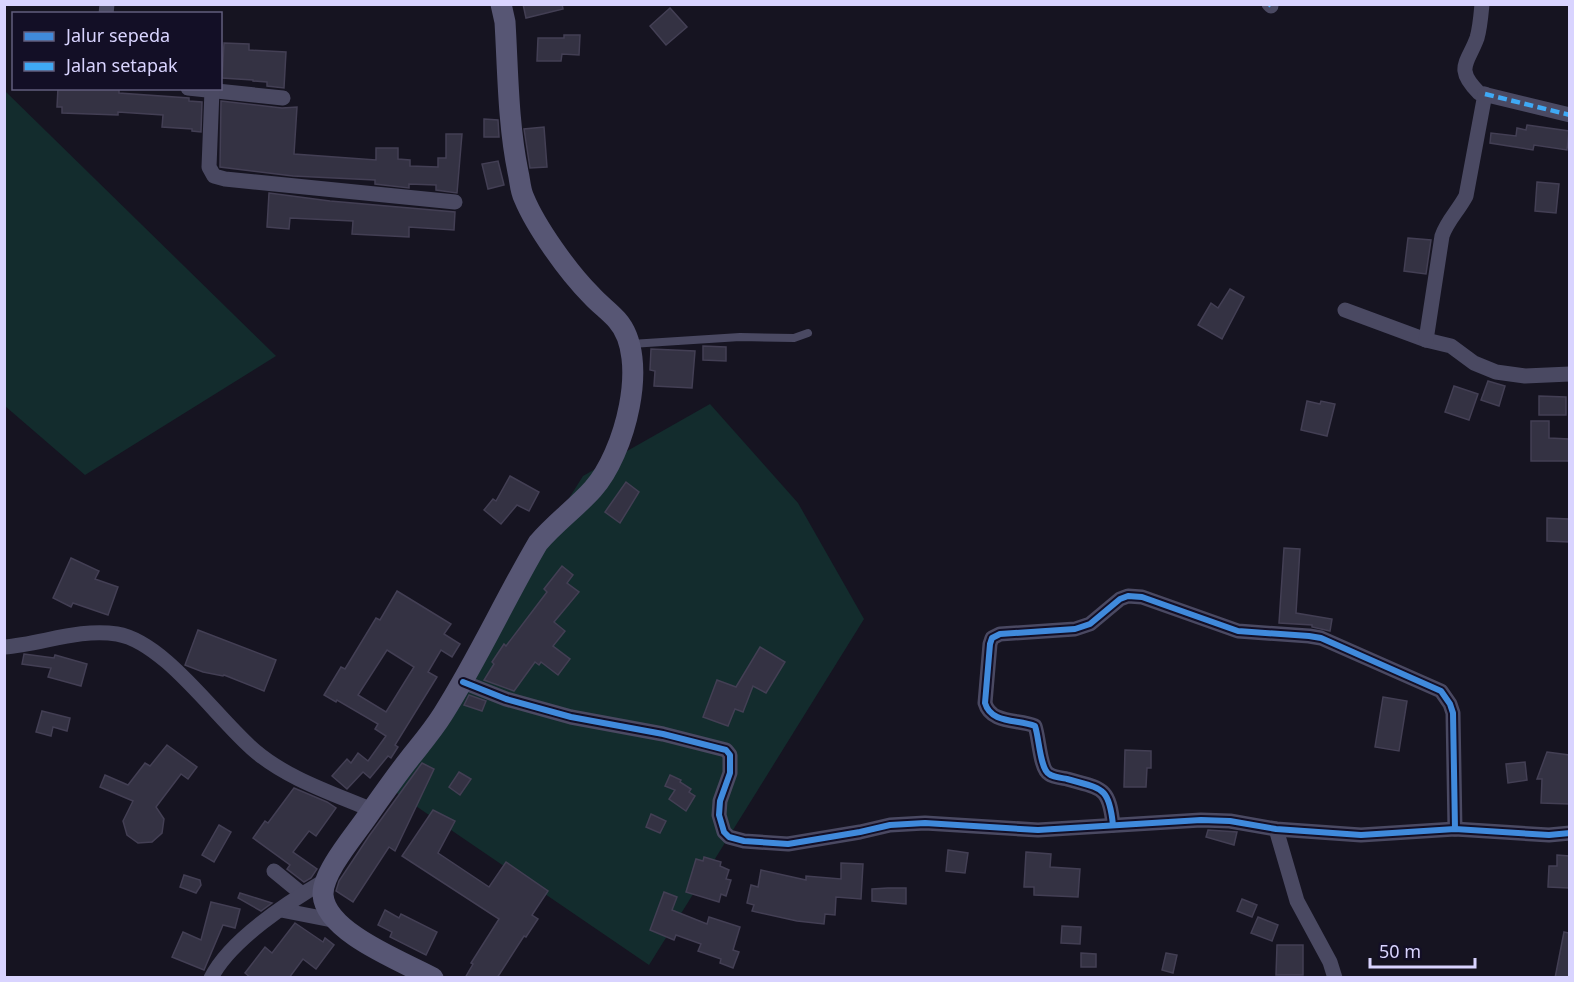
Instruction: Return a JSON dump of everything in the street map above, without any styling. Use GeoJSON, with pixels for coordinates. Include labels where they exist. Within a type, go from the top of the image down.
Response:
{"type":"FeatureCollection","features":[{"type":"Feature","properties":{"kind":"main road"},"geometry":{"type":"LineString","coordinates":[[433,978],[348,932],[329,912],[323,895],[326,880],[372,810],[441,717],[463,682],[538,543],[594,489],[610,466],[627,421],[633,381],[631,344],[618,321],[589,294],[557,252],[537,225],[523,196],[514,153],[505,22],[501,4]]}},
{"type":"Feature","properties":{"kind":"street"},"geometry":{"type":"LineString","coordinates":[[1482,4],[1477,38],[1464,63],[1464,70],[1471,85],[1479,93],[1569,115]]}},
{"type":"Feature","properties":{"kind":"street"},"geometry":{"type":"LineString","coordinates":[[283,98],[212,90],[209,167],[214,176],[225,179],[455,202]]}},
{"type":"Feature","properties":{"kind":"street"},"geometry":{"type":"LineString","coordinates":[[1426,340],[1442,236],[1445,225],[1461,206],[1466,196],[1485,94]]}},
{"type":"Feature","properties":{"kind":"street"},"geometry":{"type":"LineString","coordinates":[[1345,310],[1426,340],[1451,346],[1474,363],[1496,372],[1525,376],[1569,374]]}},
{"type":"Feature","properties":{"kind":"street"},"geometry":{"type":"LineString","coordinates":[[1113,825],[1111,803],[1106,794],[1097,787],[1049,774],[1043,768],[1039,736],[1035,726],[993,716],[987,710],[985,703],[992,638],[1000,634],[1075,629],[1090,624],[1120,599],[1128,596],[1142,597],[1238,631],[1321,638],[1441,691],[1453,713],[1455,829]]}},
{"type":"Feature","properties":{"kind":"street"},"geometry":{"type":"LineString","coordinates":[[4,647],[94,633],[118,634],[132,639],[158,654],[180,674],[255,751],[295,777],[372,810]]}},
{"type":"Feature","properties":{"kind":"street"},"geometry":{"type":"LineString","coordinates":[[463,682],[506,699],[571,717],[663,734],[726,750],[730,755],[730,773],[720,801],[719,815],[724,832],[736,839],[788,843],[890,825],[925,823],[1038,830],[1201,820],[1230,821],[1276,829],[1361,836],[1455,829],[1549,835],[1569,833]]}},
{"type":"Feature","properties":{"kind":"street"},"geometry":{"type":"LineString","coordinates":[[1276,829],[1297,901],[1330,962],[1335,978]]}},
{"type":"Feature","properties":{"kind":"street"},"geometry":{"type":"LineString","coordinates":[[274,871],[302,894]]}},
{"type":"Feature","properties":{"kind":"street"},"geometry":{"type":"LineString","coordinates":[[211,978],[218,964],[229,951],[250,932],[302,894],[326,880]]}},
{"type":"Feature","properties":{"kind":"street"},"geometry":{"type":"LineString","coordinates":[[281,910],[337,921]]}},
{"type":"Feature","properties":{"kind":"lane"},"geometry":{"type":"LineString","coordinates":[[631,344],[740,338],[794,338],[808,333]]}},
{"type":"Feature","properties":{"kind":"green space"},"geometry":{"type":"Polygon","coordinates":[[[5,91],[276,356],[85,475],[5,406],[5,91]]]}},
{"type":"Feature","properties":{"kind":"green space"},"geometry":{"type":"Polygon","coordinates":[[[710,404],[798,503],[864,619],[649,965],[388,787],[583,476],[710,404]]]}},
{"type":"Feature","properties":{"kind":"building"},"geometry":{"type":"Polygon","coordinates":[[[523,4],[562,4],[563,9],[526,18],[523,4]]]}},
{"type":"Feature","properties":{"kind":"building"},"geometry":{"type":"Polygon","coordinates":[[[670,8],[687,27],[666,45],[650,26],[670,8]]]}},
{"type":"Feature","properties":{"kind":"building"},"geometry":{"type":"Polygon","coordinates":[[[564,35],[580,35],[579,55],[562,54],[561,61],[537,61],[538,38],[564,38],[564,35]]]}},
{"type":"Feature","properties":{"kind":"building"},"geometry":{"type":"Polygon","coordinates":[[[224,43],[249,44],[249,50],[286,52],[284,88],[267,86],[267,82],[222,78],[224,43]]]}},
{"type":"Feature","properties":{"kind":"building"},"geometry":{"type":"Polygon","coordinates":[[[58,90],[119,90],[119,93],[189,98],[189,101],[202,102],[201,132],[192,131],[192,129],[162,127],[163,115],[118,112],[118,115],[62,113],[62,107],[57,107],[58,90]]]}},
{"type":"Feature","properties":{"kind":"building"},"geometry":{"type":"Polygon","coordinates":[[[221,101],[282,108],[297,107],[294,154],[376,160],[376,148],[398,148],[398,159],[410,160],[410,166],[438,167],[438,158],[446,158],[446,134],[462,134],[457,193],[436,190],[436,185],[409,184],[409,188],[375,184],[375,180],[293,176],[220,167],[221,101]]]}},
{"type":"Feature","properties":{"kind":"building"},"geometry":{"type":"Polygon","coordinates":[[[484,119],[498,120],[499,137],[484,137],[484,119]]]}},
{"type":"Feature","properties":{"kind":"building"},"geometry":{"type":"Polygon","coordinates":[[[1527,125],[1569,131],[1567,150],[1534,145],[1533,150],[1490,143],[1491,133],[1516,136],[1517,128],[1526,130],[1527,125]]]}},
{"type":"Feature","properties":{"kind":"building"},"geometry":{"type":"Polygon","coordinates":[[[544,127],[547,167],[530,168],[524,129],[544,127]]]}},
{"type":"Feature","properties":{"kind":"building"},"geometry":{"type":"Polygon","coordinates":[[[498,161],[504,185],[488,189],[482,164],[498,161]]]}},
{"type":"Feature","properties":{"kind":"building"},"geometry":{"type":"Polygon","coordinates":[[[1537,182],[1559,184],[1556,213],[1535,211],[1537,182]]]}},
{"type":"Feature","properties":{"kind":"building"},"geometry":{"type":"Polygon","coordinates":[[[269,193],[455,212],[454,230],[409,227],[409,237],[352,234],[353,221],[290,218],[289,229],[267,227],[269,193]]]}},
{"type":"Feature","properties":{"kind":"building"},"geometry":{"type":"Polygon","coordinates":[[[1408,238],[1431,240],[1426,274],[1404,271],[1408,238]]]}},
{"type":"Feature","properties":{"kind":"building"},"geometry":{"type":"Polygon","coordinates":[[[1230,289],[1244,297],[1222,339],[1198,325],[1211,303],[1218,308],[1230,289]]]}},
{"type":"Feature","properties":{"kind":"building"},"geometry":{"type":"Polygon","coordinates":[[[703,346],[726,347],[726,361],[703,360],[703,346]]]}},
{"type":"Feature","properties":{"kind":"building"},"geometry":{"type":"Polygon","coordinates":[[[651,349],[695,351],[692,388],[654,386],[655,371],[650,370],[651,349]]]}},
{"type":"Feature","properties":{"kind":"building"},"geometry":{"type":"Polygon","coordinates":[[[1488,381],[1505,386],[1499,406],[1481,400],[1488,381]]]}},
{"type":"Feature","properties":{"kind":"building"},"geometry":{"type":"Polygon","coordinates":[[[1454,386],[1478,394],[1469,420],[1445,412],[1454,386]]]}},
{"type":"Feature","properties":{"kind":"building"},"geometry":{"type":"Polygon","coordinates":[[[1539,396],[1566,397],[1566,415],[1539,415],[1539,396]]]}},
{"type":"Feature","properties":{"kind":"building"},"geometry":{"type":"Polygon","coordinates":[[[1307,401],[1335,404],[1327,436],[1301,430],[1307,401]]]}},
{"type":"Feature","properties":{"kind":"building"},"geometry":{"type":"Polygon","coordinates":[[[1531,421],[1549,421],[1549,438],[1569,439],[1569,461],[1531,461],[1531,421]]]}},
{"type":"Feature","properties":{"kind":"building"},"geometry":{"type":"Polygon","coordinates":[[[510,476],[539,492],[529,511],[517,505],[501,524],[484,510],[493,499],[496,501],[510,476]]]}},
{"type":"Feature","properties":{"kind":"building"},"geometry":{"type":"Polygon","coordinates":[[[626,482],[639,492],[620,523],[605,512],[626,482]]]}},
{"type":"Feature","properties":{"kind":"building"},"geometry":{"type":"Polygon","coordinates":[[[1547,518],[1569,519],[1569,542],[1547,541],[1547,518]]]}},
{"type":"Feature","properties":{"kind":"building"},"geometry":{"type":"Polygon","coordinates":[[[1284,548],[1300,549],[1296,613],[1332,619],[1330,631],[1312,627],[1312,625],[1279,623],[1284,548]]]}},
{"type":"Feature","properties":{"kind":"building"},"geometry":{"type":"Polygon","coordinates":[[[71,558],[99,571],[95,579],[118,587],[108,615],[73,603],[71,607],[53,598],[71,558]]]}},
{"type":"Feature","properties":{"kind":"building"},"geometry":{"type":"Polygon","coordinates":[[[562,566],[573,575],[567,583],[579,592],[554,622],[565,631],[553,646],[570,659],[558,675],[541,662],[539,665],[535,662],[514,691],[484,680],[504,644],[506,646],[547,592],[544,589],[562,566]]]}},
{"type":"Feature","properties":{"kind":"building"},"geometry":{"type":"Polygon","coordinates":[[[397,591],[451,624],[444,634],[460,644],[452,657],[441,650],[428,672],[437,677],[395,745],[398,747],[391,758],[388,756],[370,778],[363,772],[347,789],[332,776],[347,759],[351,763],[358,753],[368,761],[386,736],[375,729],[378,724],[324,695],[341,667],[345,669],[376,618],[380,620],[397,591]],[[387,650],[358,695],[386,712],[414,667],[387,650]]]}},
{"type":"Feature","properties":{"kind":"building"},"geometry":{"type":"Polygon","coordinates":[[[198,630],[276,660],[264,691],[224,675],[203,672],[185,665],[198,630]]]}},
{"type":"Feature","properties":{"kind":"building"},"geometry":{"type":"Polygon","coordinates":[[[760,647],[785,662],[766,693],[753,686],[743,712],[735,709],[728,726],[703,717],[717,680],[736,687],[760,647]]]}},
{"type":"Feature","properties":{"kind":"building"},"geometry":{"type":"Polygon","coordinates":[[[24,654],[54,658],[55,655],[87,664],[81,686],[48,677],[51,668],[22,664],[24,654]]]}},
{"type":"Feature","properties":{"kind":"building"},"geometry":{"type":"Polygon","coordinates":[[[469,695],[486,701],[482,711],[464,705],[469,695]]]}},
{"type":"Feature","properties":{"kind":"building"},"geometry":{"type":"Polygon","coordinates":[[[1383,697],[1407,701],[1399,751],[1375,747],[1383,697]]]}},
{"type":"Feature","properties":{"kind":"building"},"geometry":{"type":"Polygon","coordinates":[[[42,711],[70,718],[67,731],[53,727],[51,736],[36,732],[42,711]]]}},
{"type":"Feature","properties":{"kind":"building"},"geometry":{"type":"Polygon","coordinates":[[[167,745],[197,767],[188,779],[181,774],[156,807],[164,819],[162,833],[152,842],[138,843],[127,835],[123,821],[133,801],[100,787],[105,775],[128,785],[145,763],[150,766],[167,745]]]}},
{"type":"Feature","properties":{"kind":"building"},"geometry":{"type":"Polygon","coordinates":[[[1125,750],[1151,751],[1151,768],[1147,768],[1146,787],[1124,787],[1125,750]]]}},
{"type":"Feature","properties":{"kind":"building"},"geometry":{"type":"Polygon","coordinates":[[[1547,752],[1569,755],[1569,804],[1541,803],[1542,779],[1537,779],[1547,752]]]}},
{"type":"Feature","properties":{"kind":"building"},"geometry":{"type":"Polygon","coordinates":[[[1525,762],[1527,780],[1508,783],[1506,764],[1525,762]]]}},
{"type":"Feature","properties":{"kind":"building"},"geometry":{"type":"Polygon","coordinates":[[[422,763],[434,769],[395,851],[389,847],[353,902],[336,891],[339,881],[422,763]]]}},
{"type":"Feature","properties":{"kind":"building"},"geometry":{"type":"Polygon","coordinates":[[[459,772],[471,779],[460,795],[449,787],[459,772]]]}},
{"type":"Feature","properties":{"kind":"building"},"geometry":{"type":"Polygon","coordinates":[[[670,775],[681,780],[680,782],[691,789],[689,792],[695,796],[686,811],[669,799],[675,790],[665,786],[670,775]]]}},
{"type":"Feature","properties":{"kind":"building"},"geometry":{"type":"Polygon","coordinates":[[[294,788],[336,808],[316,836],[309,831],[293,852],[317,869],[311,878],[304,882],[287,869],[290,865],[253,838],[265,821],[268,823],[294,788]]]}},
{"type":"Feature","properties":{"kind":"building"},"geometry":{"type":"Polygon","coordinates":[[[433,810],[455,821],[438,853],[489,887],[506,862],[548,891],[532,915],[538,919],[497,978],[465,978],[473,964],[471,963],[499,919],[402,856],[433,810]]]}},
{"type":"Feature","properties":{"kind":"building"},"geometry":{"type":"Polygon","coordinates":[[[651,814],[666,821],[660,833],[646,827],[651,814]]]}},
{"type":"Feature","properties":{"kind":"building"},"geometry":{"type":"Polygon","coordinates":[[[219,825],[231,832],[214,862],[202,855],[219,825]]]}},
{"type":"Feature","properties":{"kind":"building"},"geometry":{"type":"Polygon","coordinates":[[[1208,830],[1237,832],[1234,845],[1206,837],[1208,830]]]}},
{"type":"Feature","properties":{"kind":"building"},"geometry":{"type":"Polygon","coordinates":[[[948,850],[968,853],[965,873],[946,871],[948,850]]]}},
{"type":"Feature","properties":{"kind":"building"},"geometry":{"type":"Polygon","coordinates":[[[1026,852],[1051,854],[1050,867],[1080,869],[1078,897],[1034,895],[1034,887],[1024,887],[1026,852]]]}},
{"type":"Feature","properties":{"kind":"building"},"geometry":{"type":"Polygon","coordinates":[[[1557,855],[1569,856],[1569,888],[1548,887],[1549,866],[1557,866],[1557,855]]]}},
{"type":"Feature","properties":{"kind":"building"},"geometry":{"type":"Polygon","coordinates":[[[704,857],[721,862],[720,866],[729,870],[726,879],[731,880],[726,896],[721,894],[719,902],[686,892],[696,859],[703,861],[704,857]]]}},
{"type":"Feature","properties":{"kind":"building"},"geometry":{"type":"Polygon","coordinates":[[[841,863],[863,864],[861,899],[836,897],[835,915],[825,914],[824,924],[797,921],[752,911],[754,905],[747,903],[751,885],[758,887],[761,870],[806,880],[806,876],[841,879],[841,863]]]}},
{"type":"Feature","properties":{"kind":"building"},"geometry":{"type":"Polygon","coordinates":[[[184,875],[200,880],[201,885],[196,893],[180,887],[184,875]]]}},
{"type":"Feature","properties":{"kind":"building"},"geometry":{"type":"Polygon","coordinates":[[[906,888],[906,904],[872,901],[872,889],[906,888]]]}},
{"type":"Feature","properties":{"kind":"building"},"geometry":{"type":"Polygon","coordinates":[[[664,892],[677,897],[672,910],[707,924],[709,917],[740,927],[733,950],[739,952],[733,968],[720,963],[721,959],[698,951],[701,944],[676,935],[674,940],[650,930],[664,892]]]}},
{"type":"Feature","properties":{"kind":"building"},"geometry":{"type":"Polygon","coordinates":[[[240,893],[272,903],[261,911],[238,898],[240,893]]]}},
{"type":"Feature","properties":{"kind":"building"},"geometry":{"type":"Polygon","coordinates":[[[1242,899],[1257,905],[1252,917],[1237,911],[1242,899]]]}},
{"type":"Feature","properties":{"kind":"building"},"geometry":{"type":"Polygon","coordinates":[[[211,902],[240,909],[235,928],[223,925],[204,970],[172,957],[183,932],[201,940],[211,902]]]}},
{"type":"Feature","properties":{"kind":"building"},"geometry":{"type":"Polygon","coordinates":[[[385,910],[399,918],[401,914],[437,932],[426,955],[390,937],[392,932],[378,925],[385,910]]]}},
{"type":"Feature","properties":{"kind":"building"},"geometry":{"type":"Polygon","coordinates":[[[1258,917],[1278,925],[1272,941],[1251,933],[1258,917]]]}},
{"type":"Feature","properties":{"kind":"building"},"geometry":{"type":"Polygon","coordinates":[[[295,923],[323,942],[325,938],[334,945],[316,969],[303,959],[289,978],[251,978],[245,973],[265,947],[272,953],[295,923]]]}},
{"type":"Feature","properties":{"kind":"building"},"geometry":{"type":"Polygon","coordinates":[[[1062,926],[1081,927],[1080,944],[1061,943],[1062,926]]]}},
{"type":"Feature","properties":{"kind":"building"},"geometry":{"type":"Polygon","coordinates":[[[1564,932],[1569,933],[1569,978],[1555,978],[1564,932]]]}},
{"type":"Feature","properties":{"kind":"building"},"geometry":{"type":"Polygon","coordinates":[[[1277,945],[1303,945],[1303,975],[1276,975],[1277,945]]]}},
{"type":"Feature","properties":{"kind":"building"},"geometry":{"type":"Polygon","coordinates":[[[1081,953],[1096,954],[1096,967],[1081,967],[1081,953]]]}},
{"type":"Feature","properties":{"kind":"building"},"geometry":{"type":"Polygon","coordinates":[[[1166,953],[1177,955],[1173,973],[1162,970],[1166,953]]]}},
{"type":"Feature","properties":{"kind":"marked path"},"geometry":{"type":"LineString","coordinates":[[1485,94],[1570,115]]}},
{"type":"Feature","properties":{"kind":"cycle path"},"geometry":{"type":"LineString","coordinates":[[1113,825],[1109,803],[1102,791],[1053,776],[1046,771],[1035,726],[999,718],[988,710],[985,703],[992,638],[1000,634],[1075,629],[1090,624],[1120,599],[1128,596],[1142,597],[1238,631],[1321,638],[1441,691],[1453,713],[1455,829]]}},
{"type":"Feature","properties":{"kind":"cycle path"},"geometry":{"type":"LineString","coordinates":[[463,682],[506,699],[571,717],[663,734],[726,750],[730,755],[730,773],[720,801],[719,815],[724,832],[729,837],[744,841],[788,844],[890,825],[925,823],[1038,830],[1201,820],[1230,821],[1276,829],[1361,835],[1455,829],[1549,835],[1570,833]]}}]}
